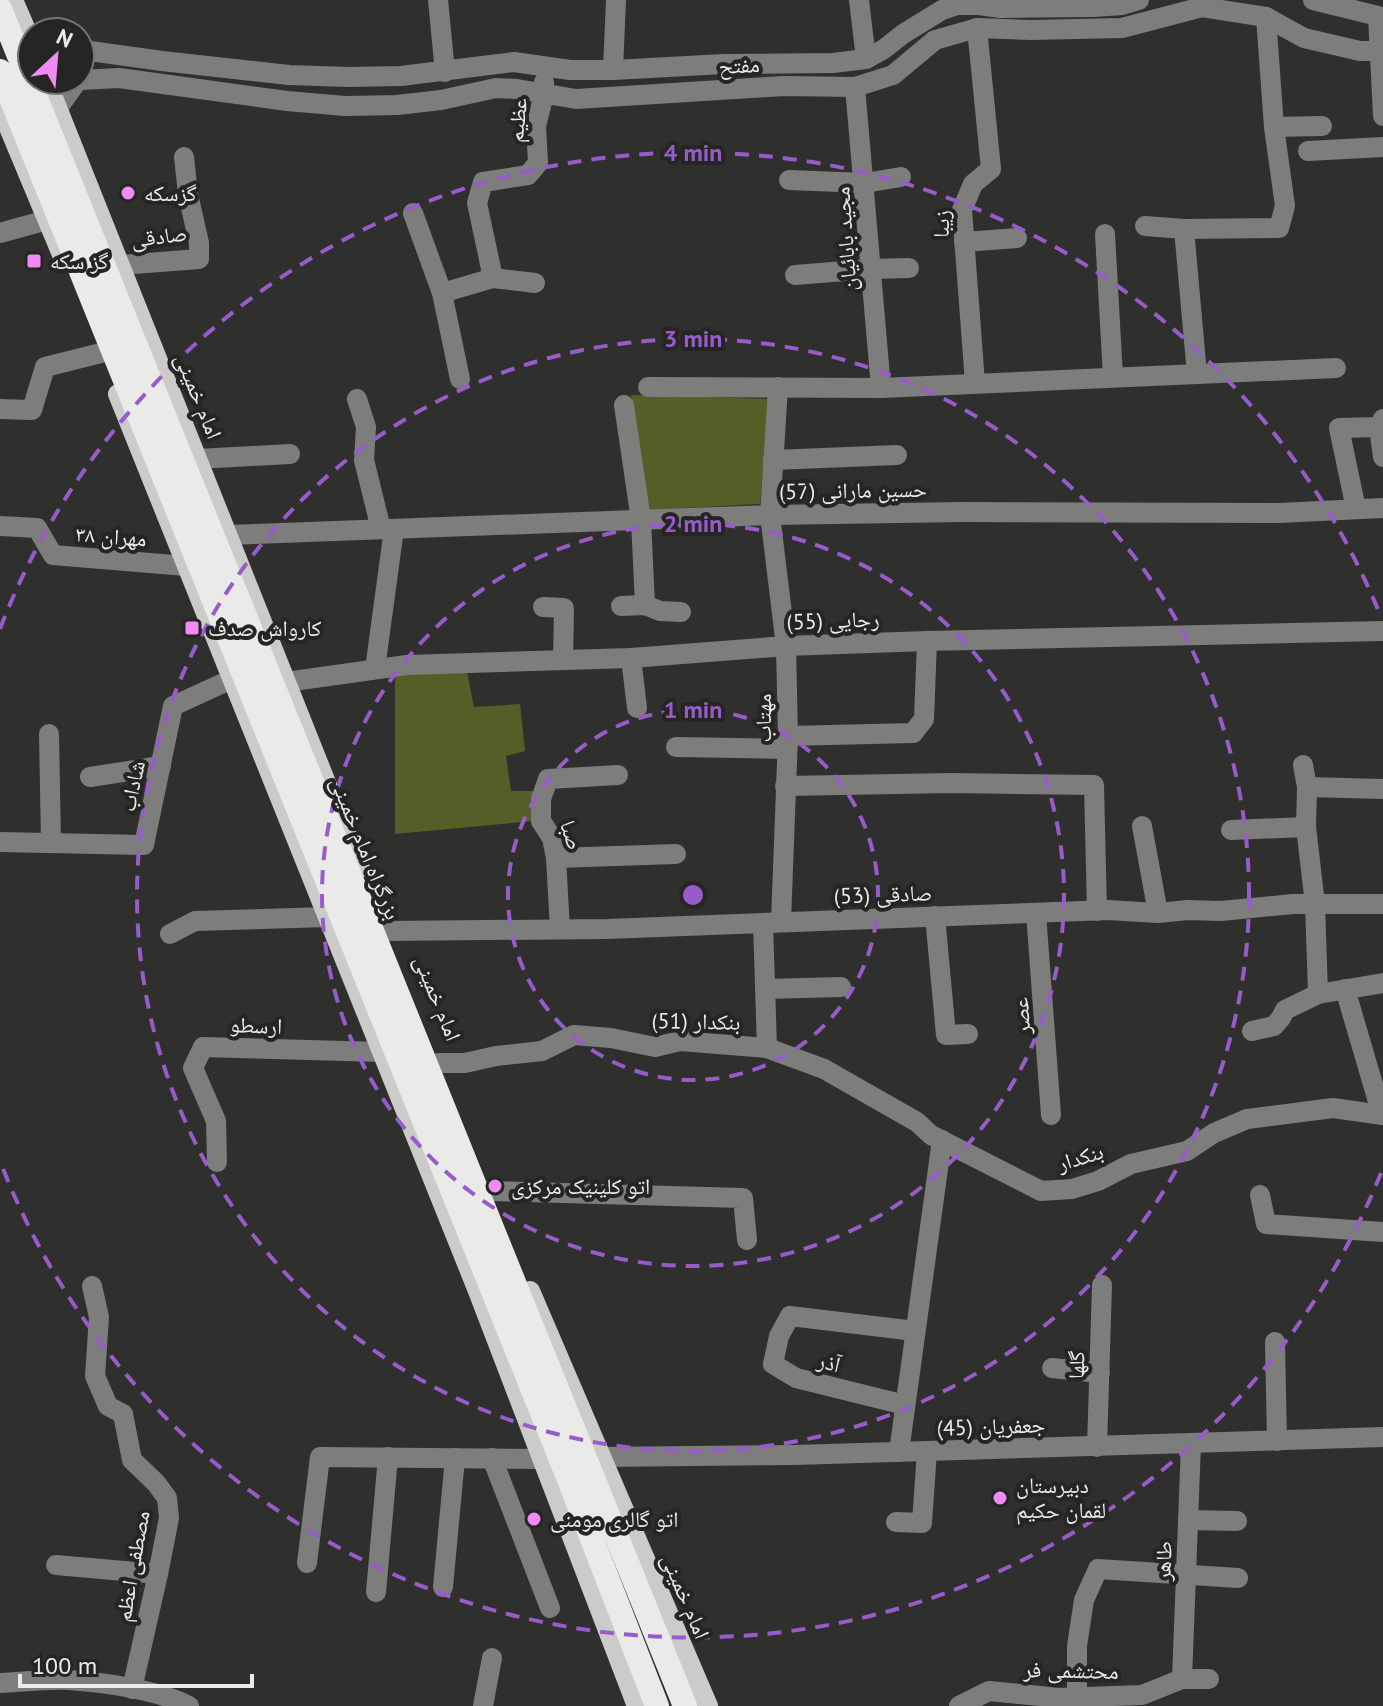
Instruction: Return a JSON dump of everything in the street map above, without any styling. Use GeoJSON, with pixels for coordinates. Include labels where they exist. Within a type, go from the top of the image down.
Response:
{"type":"FeatureCollection","features":[{"type":"Feature","properties":{"kind":"highway","name":"بزرگراه امام خمینی"},"geometry":{"type":"LineString","coordinates":[[0,9],[685,1706]]}},
{"type":"Feature","properties":{"kind":"highway"},"geometry":{"type":"LineString","coordinates":[[0,71],[566,1472],[638,1705]]}},
{"type":"Feature","properties":{"kind":"main road","name":"امام خمینی"},"geometry":{"type":"LineString","coordinates":[[53,96],[489,1191],[708,1706]]}},
{"type":"Feature","properties":{"kind":"main road"},"geometry":{"type":"LineString","coordinates":[[0,106],[381,1052],[638,1705]]}},
{"type":"Feature","properties":{"kind":"main road"},"geometry":{"type":"LineString","coordinates":[[497,1343],[545,1327]]}},
{"type":"Feature","properties":{"kind":"street"},"geometry":{"type":"LineString","coordinates":[[438,0],[445,72]]}},
{"type":"Feature","properties":{"kind":"street"},"geometry":{"type":"LineString","coordinates":[[613,70],[616,0]]}},
{"type":"Feature","properties":{"kind":"street"},"geometry":{"type":"LineString","coordinates":[[859,0],[866,59]]}},
{"type":"Feature","properties":{"kind":"street","name":"مفتح"},"geometry":{"type":"LineString","coordinates":[[96,52],[289,75],[401,76],[514,62],[559,70],[833,63],[866,59],[884,49],[903,34],[924,10],[942,10],[979,2],[1001,8],[1122,5],[1139,0]]}},
{"type":"Feature","properties":{"kind":"street"},"geometry":{"type":"LineString","coordinates":[[1313,0],[1380,16],[1383,116]]}},
{"type":"Feature","properties":{"kind":"street","name":"مفتح"},"geometry":{"type":"LineString","coordinates":[[96,79],[119,78],[345,106],[441,100],[496,88],[576,99],[784,86],[855,87],[893,75],[935,40],[977,28],[1122,28],[1202,7],[1266,17],[1304,38],[1360,51],[1381,48]]}},
{"type":"Feature","properties":{"kind":"street"},"geometry":{"type":"LineString","coordinates":[[1145,226],[1184,229],[1279,228],[1285,206],[1274,127],[1266,17]]}},
{"type":"Feature","properties":{"kind":"street","name":"زیبا"},"geometry":{"type":"LineString","coordinates":[[975,383],[962,210],[973,184],[991,169],[977,28]]}},
{"type":"Feature","properties":{"kind":"street","name":"عظیم"},"geometry":{"type":"LineString","coordinates":[[493,278],[477,203],[483,182],[528,175],[538,163],[536,126],[544,94],[544,66]]}},
{"type":"Feature","properties":{"kind":"street","name":"مجید بابائیان"},"geometry":{"type":"LineString","coordinates":[[855,87],[881,388]]}},
{"type":"Feature","properties":{"kind":"street","name":"مفتح"},"geometry":{"type":"LineString","coordinates":[[58,108],[67,96]]}},
{"type":"Feature","properties":{"kind":"street"},"geometry":{"type":"LineString","coordinates":[[1274,127],[1322,126]]}},
{"type":"Feature","properties":{"kind":"street"},"geometry":{"type":"LineString","coordinates":[[1308,151],[1383,147]]}},
{"type":"Feature","properties":{"kind":"street","name":"صادقی"},"geometry":{"type":"LineString","coordinates":[[121,265],[199,259],[184,157]]}},
{"type":"Feature","properties":{"kind":"street"},"geometry":{"type":"LineString","coordinates":[[789,180],[865,183],[901,177]]}},
{"type":"Feature","properties":{"kind":"street"},"geometry":{"type":"LineString","coordinates":[[413,213],[442,293],[460,379]]}},
{"type":"Feature","properties":{"kind":"street"},"geometry":{"type":"LineString","coordinates":[[0,233],[47,220]]}},
{"type":"Feature","properties":{"kind":"street"},"geometry":{"type":"LineString","coordinates":[[1184,229],[1197,374]]}},
{"type":"Feature","properties":{"kind":"street"},"geometry":{"type":"LineString","coordinates":[[1105,234],[1113,377]]}},
{"type":"Feature","properties":{"kind":"street"},"geometry":{"type":"LineString","coordinates":[[964,242],[1017,238]]}},
{"type":"Feature","properties":{"kind":"street"},"geometry":{"type":"LineString","coordinates":[[795,275],[909,268]]}},
{"type":"Feature","properties":{"kind":"street"},"geometry":{"type":"LineString","coordinates":[[442,293],[493,278],[535,283]]}},
{"type":"Feature","properties":{"kind":"street"},"geometry":{"type":"LineString","coordinates":[[0,409],[32,410],[45,367],[101,353]]}},
{"type":"Feature","properties":{"kind":"street"},"geometry":{"type":"LineString","coordinates":[[648,387],[881,388],[1336,368]]}},
{"type":"Feature","properties":{"kind":"street","name":"مهتاب"},"geometry":{"type":"LineString","coordinates":[[767,1048],[765,989],[787,742],[786,646],[770,515],[778,387]]}},
{"type":"Feature","properties":{"kind":"street"},"geometry":{"type":"LineString","coordinates":[[357,399],[366,427],[364,460],[388,529],[375,669]]}},
{"type":"Feature","properties":{"kind":"street"},"geometry":{"type":"LineString","coordinates":[[624,405],[641,520],[645,605]]}},
{"type":"Feature","properties":{"kind":"street"},"geometry":{"type":"LineString","coordinates":[[1356,509],[1339,428],[1381,423],[1383,457]]}},
{"type":"Feature","properties":{"kind":"street"},"geometry":{"type":"LineString","coordinates":[[198,459],[290,454]]}},
{"type":"Feature","properties":{"kind":"street"},"geometry":{"type":"LineString","coordinates":[[773,460],[897,455]]}},
{"type":"Feature","properties":{"kind":"street","name":"حسین مارانی (57)"},"geometry":{"type":"LineString","coordinates":[[228,535],[770,515],[1279,513],[1383,508]]}},
{"type":"Feature","properties":{"kind":"street","name":"مهران ۳۸"},"geometry":{"type":"LineString","coordinates":[[0,526],[37,528],[53,555],[186,566]]}},
{"type":"Feature","properties":{"kind":"street"},"geometry":{"type":"LineString","coordinates":[[621,606],[645,605],[660,611],[681,612]]}},
{"type":"Feature","properties":{"kind":"street"},"geometry":{"type":"LineString","coordinates":[[543,607],[564,608],[563,660]]}},
{"type":"Feature","properties":{"kind":"street","name":"رجایی (55)"},"geometry":{"type":"LineString","coordinates":[[286,682],[407,665],[631,658],[786,646],[1383,631]]}},
{"type":"Feature","properties":{"kind":"street"},"geometry":{"type":"LineString","coordinates":[[676,747],[913,733],[924,719],[927,641]]}},
{"type":"Feature","properties":{"kind":"street"},"geometry":{"type":"LineString","coordinates":[[631,658],[637,708]]}},
{"type":"Feature","properties":{"kind":"street","name":"شاداب"},"geometry":{"type":"LineString","coordinates":[[0,842],[144,845],[173,706],[232,679]]}},
{"type":"Feature","properties":{"kind":"street"},"geometry":{"type":"LineString","coordinates":[[49,734],[51,843]]}},
{"type":"Feature","properties":{"kind":"street"},"geometry":{"type":"LineString","coordinates":[[1303,765],[1315,904],[1318,994]]}},
{"type":"Feature","properties":{"kind":"street"},"geometry":{"type":"LineString","coordinates":[[90,777],[161,766]]}},
{"type":"Feature","properties":{"kind":"street","name":"صبا"},"geometry":{"type":"LineString","coordinates":[[560,929],[556,858],[552,838],[541,821],[541,799],[548,779],[618,775]]}},
{"type":"Feature","properties":{"kind":"street"},"geometry":{"type":"LineString","coordinates":[[785,786],[952,783],[1094,785],[1097,911]]}},
{"type":"Feature","properties":{"kind":"street"},"geometry":{"type":"LineString","coordinates":[[1307,787],[1383,789]]}},
{"type":"Feature","properties":{"kind":"street"},"geometry":{"type":"LineString","coordinates":[[1142,826],[1158,913]]}},
{"type":"Feature","properties":{"kind":"street"},"geometry":{"type":"LineString","coordinates":[[1231,830],[1306,827]]}},
{"type":"Feature","properties":{"kind":"street"},"geometry":{"type":"LineString","coordinates":[[556,858],[676,854]]}},
{"type":"Feature","properties":{"kind":"street","name":"صادقی (53)"},"geometry":{"type":"LineString","coordinates":[[385,931],[560,929],[1097,911],[1158,913],[1315,904],[1383,904]]}},
{"type":"Feature","properties":{"kind":"street","name":"عصر"},"geometry":{"type":"LineString","coordinates":[[1036,913],[1051,1115]]}},
{"type":"Feature","properties":{"kind":"street"},"geometry":{"type":"LineString","coordinates":[[935,916],[946,1035],[968,1034]]}},
{"type":"Feature","properties":{"kind":"street"},"geometry":{"type":"LineString","coordinates":[[170,934],[195,921],[327,917]]}},
{"type":"Feature","properties":{"kind":"street"},"geometry":{"type":"LineString","coordinates":[[1252,1031],[1274,1026],[1285,1010],[1318,994],[1383,983]]}},
{"type":"Feature","properties":{"kind":"street"},"geometry":{"type":"LineString","coordinates":[[765,989],[841,987]]}},
{"type":"Feature","properties":{"kind":"street"},"geometry":{"type":"LineString","coordinates":[[1345,989],[1382,1115]]}},
{"type":"Feature","properties":{"kind":"street","name":"بنکدار (51)"},"geometry":{"type":"LineString","coordinates":[[438,1063],[465,1063],[542,1051],[574,1035],[611,1038],[655,1047],[680,1041],[767,1048]]}},
{"type":"Feature","properties":{"kind":"street","name":"ارسطو"},"geometry":{"type":"LineString","coordinates":[[217,1162],[216,1121],[193,1068],[203,1047],[381,1052]]}},
{"type":"Feature","properties":{"kind":"street","name":"بنکدار"},"geometry":{"type":"LineString","coordinates":[[767,1048],[824,1069],[917,1122],[931,1135],[1041,1191],[1072,1189],[1098,1181],[1131,1164],[1187,1151],[1214,1133],[1247,1119],[1333,1108],[1382,1115]]}},
{"type":"Feature","properties":{"kind":"street"},"geometry":{"type":"LineString","coordinates":[[899,1452],[942,1140]]}},
{"type":"Feature","properties":{"kind":"street"},"geometry":{"type":"LineString","coordinates":[[489,1191],[743,1198],[747,1240]]}},
{"type":"Feature","properties":{"kind":"street"},"geometry":{"type":"LineString","coordinates":[[1260,1195],[1266,1224],[1383,1232]]}},
{"type":"Feature","properties":{"kind":"street","name":"گلها"},"geometry":{"type":"LineString","coordinates":[[1097,1447],[1102,1285]]}},
{"type":"Feature","properties":{"kind":"street","name":"مصطفی اعظم"},"geometry":{"type":"LineString","coordinates":[[92,1286],[99,1317],[95,1376],[108,1406],[123,1414],[132,1460],[167,1498],[169,1518],[132,1689]]}},
{"type":"Feature","properties":{"kind":"street","name":"آذر"},"geometry":{"type":"LineString","coordinates":[[905,1405],[796,1378],[773,1364],[779,1336],[790,1316],[915,1331]]}},
{"type":"Feature","properties":{"kind":"street"},"geometry":{"type":"LineString","coordinates":[[1275,1342],[1277,1441]]}},
{"type":"Feature","properties":{"kind":"street"},"geometry":{"type":"LineString","coordinates":[[1052,1368],[1100,1373]]}},
{"type":"Feature","properties":{"kind":"street","name":"جعفریان (45)"},"geometry":{"type":"LineString","coordinates":[[600,1457],[1097,1447],[1383,1437]]}},
{"type":"Feature","properties":{"kind":"street","name":"طاهر"},"geometry":{"type":"LineString","coordinates":[[1182,1679],[1191,1444]]}},
{"type":"Feature","properties":{"kind":"street"},"geometry":{"type":"LineString","coordinates":[[896,1522],[922,1523],[927,1451]]}},
{"type":"Feature","properties":{"kind":"street"},"geometry":{"type":"LineString","coordinates":[[307,1563],[320,1457],[542,1459]]}},
{"type":"Feature","properties":{"kind":"street"},"geometry":{"type":"LineString","coordinates":[[376,1592],[388,1457]]}},
{"type":"Feature","properties":{"kind":"street"},"geometry":{"type":"LineString","coordinates":[[443,1587],[455,1458]]}},
{"type":"Feature","properties":{"kind":"street"},"geometry":{"type":"LineString","coordinates":[[492,1458],[550,1608]]}},
{"type":"Feature","properties":{"kind":"street"},"geometry":{"type":"LineString","coordinates":[[1188,1520],[1237,1521]]}},
{"type":"Feature","properties":{"kind":"street"},"geometry":{"type":"LineString","coordinates":[[56,1565],[158,1574]]}},
{"type":"Feature","properties":{"kind":"street"},"geometry":{"type":"LineString","coordinates":[[1077,1697],[1077,1646],[1084,1600],[1098,1569],[1238,1578]]}},
{"type":"Feature","properties":{"kind":"street"},"geometry":{"type":"LineString","coordinates":[[483,1706],[492,1658]]}},
{"type":"Feature","properties":{"kind":"street"},"geometry":{"type":"LineString","coordinates":[[1182,1679],[1209,1679]]}},
{"type":"Feature","properties":{"kind":"street","name":"محتشمی فر"},"geometry":{"type":"LineString","coordinates":[[959,1706],[989,1691],[1060,1698],[1142,1695],[1182,1679]]}},
{"type":"Feature","properties":{"kind":"street"},"geometry":{"type":"LineString","coordinates":[[0,1683],[68,1680],[132,1689],[173,1698],[189,1706]]}},
{"type":"Feature","properties":{"kind":"green space"},"geometry":{"type":"Polygon","coordinates":[[[631,395],[770,399],[760,504],[647,510],[631,395]]]}},
{"type":"Feature","properties":{"kind":"green space"},"geometry":{"type":"Polygon","coordinates":[[[467,672],[474,707],[520,704],[525,751],[506,756],[511,791],[533,791],[533,821],[395,834],[395,674],[467,672]]]}},
{"type":"Feature","properties":{"kind":"place","name":"گزسکه"},"geometry":{"type":"Point","coordinates":[128,193]}},
{"type":"Feature","properties":{"kind":"place","name":"گز سکه"},"geometry":{"type":"Point","coordinates":[34,261]}},
{"type":"Feature","properties":{"kind":"place","name":"کارواش صدف"},"geometry":{"type":"Point","coordinates":[192,628]}},
{"type":"Feature","properties":{"kind":"place","name":"اتو کلینیک مرکزی"},"geometry":{"type":"Point","coordinates":[495,1186]}},
{"type":"Feature","properties":{"kind":"place","name":"دبیرستان لقمان حکیم"},"geometry":{"type":"Point","coordinates":[1000,1498]}},
{"type":"Feature","properties":{"kind":"place","name":"اتو گالری مومنی"},"geometry":{"type":"Point","coordinates":[534,1519]}}]}
